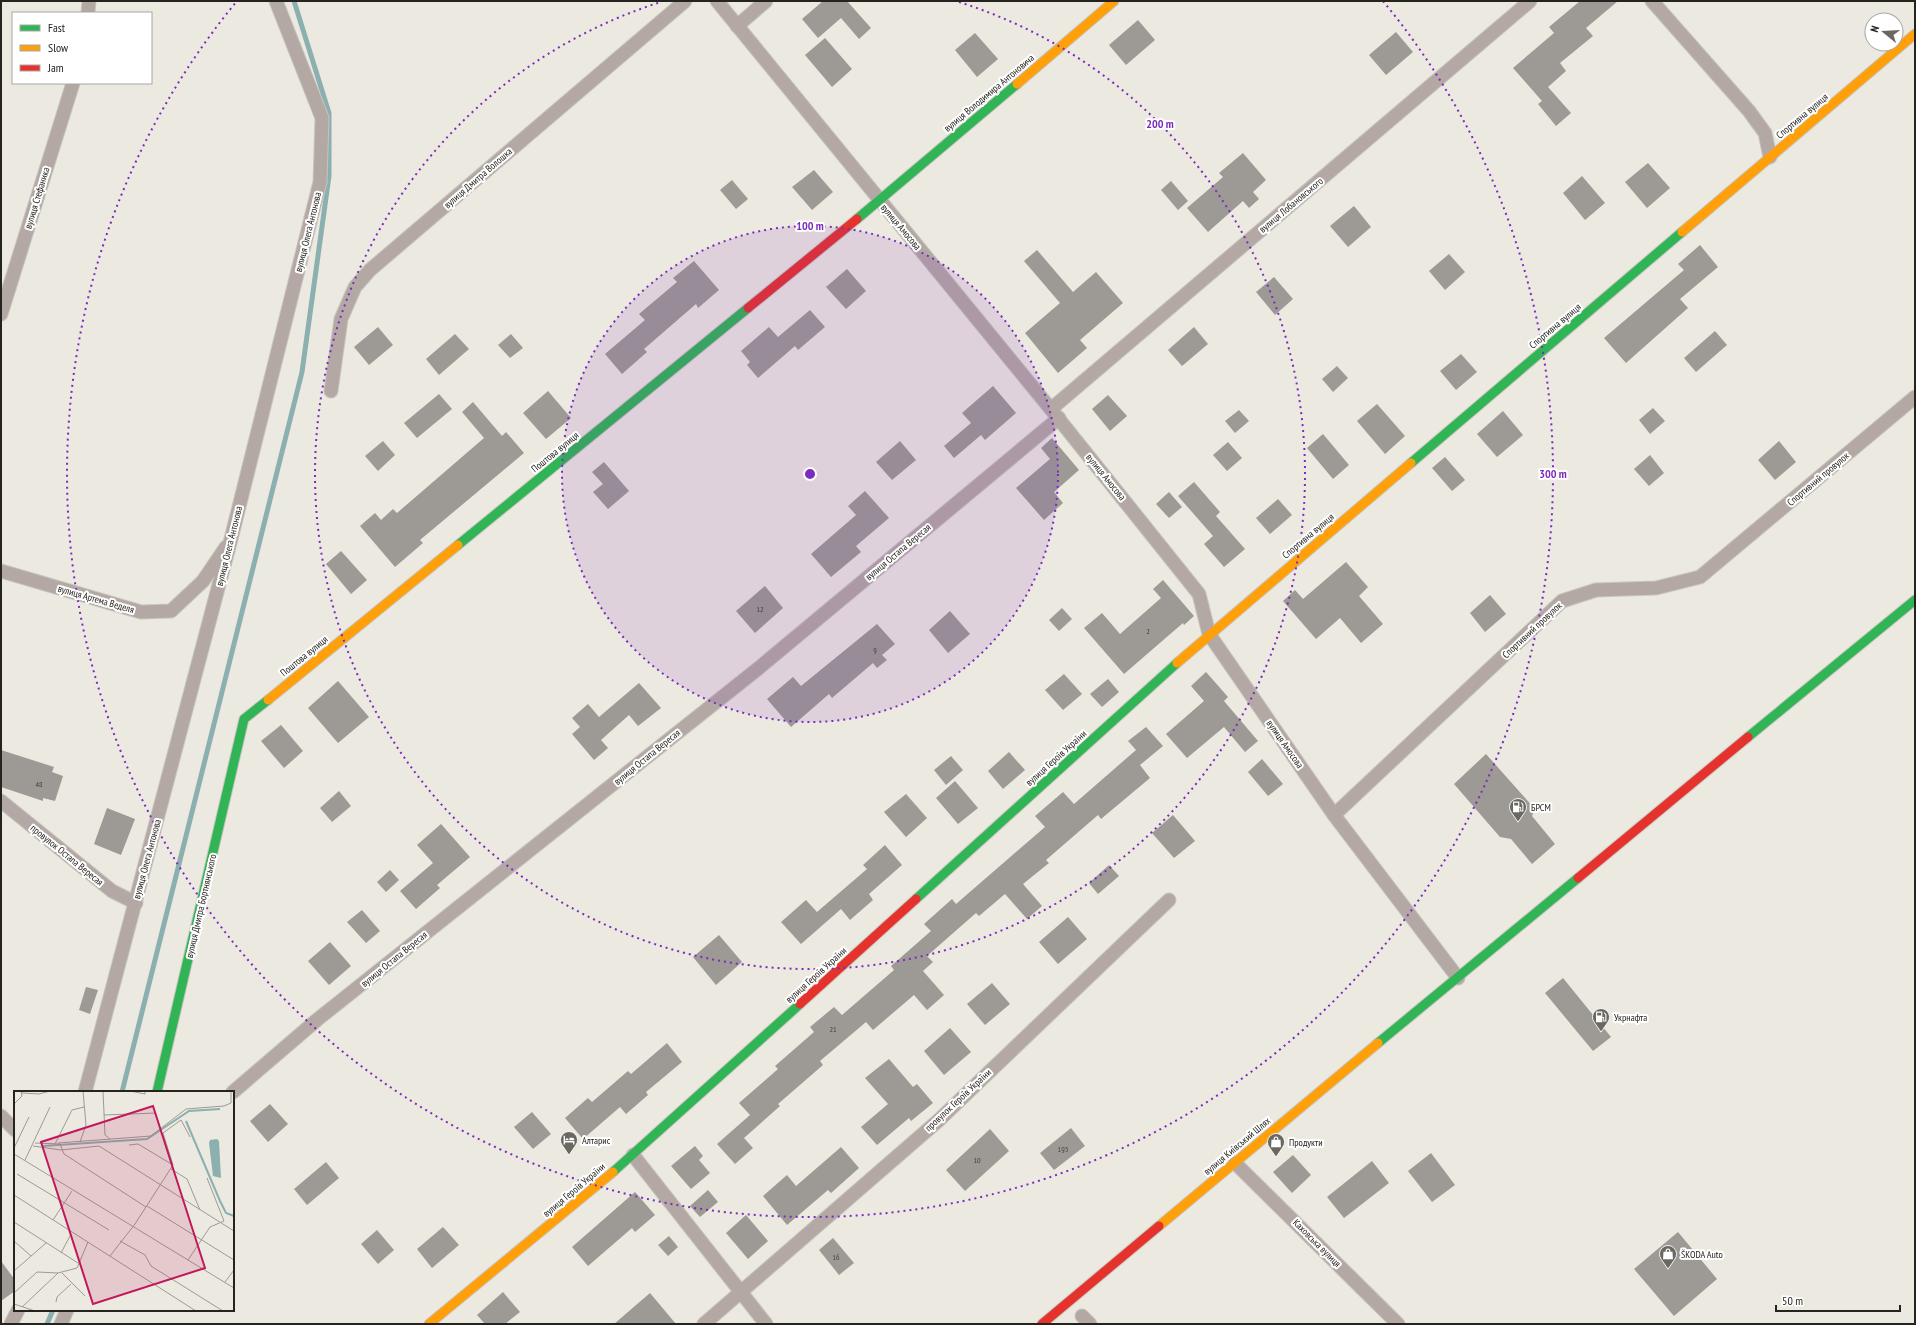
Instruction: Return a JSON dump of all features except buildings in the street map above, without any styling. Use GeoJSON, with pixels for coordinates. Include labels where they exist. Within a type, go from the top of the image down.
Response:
{"type":"FeatureCollection","features":[{"type":"Feature","properties":{"kind":"main road","name":"вулиця Володимира Антоновича"},"geometry":{"type":"LineString","coordinates":[[879,201],[1114,1]]}},
{"type":"Feature","properties":{"kind":"main road","name":"Спортивна вулиця"},"geometry":{"type":"LineString","coordinates":[[1209,634],[1915,34]]}},
{"type":"Feature","properties":{"kind":"main road","name":"Поштова вулиця"},"geometry":{"type":"LineString","coordinates":[[244,719],[879,201]]}},
{"type":"Feature","properties":{"kind":"main road","name":"вулиця Київський Шлях"},"geometry":{"type":"LineString","coordinates":[[1042,1324],[1642,823],[1915,600]]}},
{"type":"Feature","properties":{"kind":"main road","name":"вулиця Героїв України"},"geometry":{"type":"LineString","coordinates":[[429,1324],[633,1155],[1209,634]]}},
{"type":"Feature","properties":{"kind":"main road","name":"вулиця Дмитра Бортнянського"},"geometry":{"type":"LineString","coordinates":[[157,1091],[244,719]]}},
{"type":"Feature","properties":{"kind":"street"},"geometry":{"type":"LineString","coordinates":[[88,12],[89,1]]}},
{"type":"Feature","properties":{"kind":"street","name":"вулиця Олега Антонова"},"geometry":{"type":"LineString","coordinates":[[85,1091],[232,539],[320,182],[322,118],[276,1]]}},
{"type":"Feature","properties":{"kind":"street","name":"вулиця Дмитра Волошка"},"geometry":{"type":"LineString","coordinates":[[331,391],[341,319],[354,287],[370,270],[685,1]]}},
{"type":"Feature","properties":{"kind":"street","name":"вулиця Амосова"},"geometry":{"type":"LineString","coordinates":[[717,1],[879,201],[1055,414],[1199,594],[1209,634],[1334,815],[1458,978]]}},
{"type":"Feature","properties":{"kind":"street"},"geometry":{"type":"LineString","coordinates":[[737,26],[766,1]]}},
{"type":"Feature","properties":{"kind":"street","name":"вулиця Лобановського"},"geometry":{"type":"LineString","coordinates":[[1055,414],[1530,1]]}},
{"type":"Feature","properties":{"kind":"street"},"geometry":{"type":"LineString","coordinates":[[1652,1],[1749,111],[1765,133],[1770,157]]}},
{"type":"Feature","properties":{"kind":"street","name":"вулиця Стефаника"},"geometry":{"type":"LineString","coordinates":[[1,314],[73,84]]}},
{"type":"Feature","properties":{"kind":"street","name":"Спортивний провулок"},"geometry":{"type":"LineString","coordinates":[[1334,815],[1562,601],[1596,590],[1656,588],[1700,577],[1915,397]]}},
{"type":"Feature","properties":{"kind":"street","name":"вулиця Остапа Вересая"},"geometry":{"type":"LineString","coordinates":[[234,1091],[318,1019],[760,667],[1055,414]]}},
{"type":"Feature","properties":{"kind":"street","name":"вулиця Артема Веделя"},"geometry":{"type":"LineString","coordinates":[[1,571],[141,612],[171,611],[203,581],[232,539]]}},
{"type":"Feature","properties":{"kind":"street","name":"провулок Остапа Вересая"},"geometry":{"type":"LineString","coordinates":[[1,801],[112,892],[136,903]]}},
{"type":"Feature","properties":{"kind":"street","name":"провулок Героїв України"},"geometry":{"type":"LineString","coordinates":[[704,1324],[939,1120],[1169,900]]}},
{"type":"Feature","properties":{"kind":"street"},"geometry":{"type":"LineString","coordinates":[[1,1116],[14,1129]]}},
{"type":"Feature","properties":{"kind":"street"},"geometry":{"type":"LineString","coordinates":[[633,1155],[766,1324]]}},
{"type":"Feature","properties":{"kind":"street","name":"Каховська вулиця"},"geometry":{"type":"LineString","coordinates":[[1235,1163],[1398,1324]]}},
{"type":"Feature","properties":{"kind":"street"},"geometry":{"type":"LineString","coordinates":[[12,1324],[18,1311]]}},
{"type":"Feature","properties":{"kind":"street"},"geometry":{"type":"LineString","coordinates":[[61,1324],[67,1311]]}},
{"type":"Feature","properties":{"kind":"waterway"},"geometry":{"type":"LineString","coordinates":[[122,1091],[302,372],[329,176],[329,113],[294,1]]}},
{"type":"Feature","properties":{"kind":"waterway"},"geometry":{"type":"LineString","coordinates":[[47,1324],[53,1311]]}},
{"type":"Feature","properties":{"kind":"traffic: fast"},"geometry":{"type":"LineString","coordinates":[[857,219],[1017,84]]}},
{"type":"Feature","properties":{"kind":"traffic: fast"},"geometry":{"type":"LineString","coordinates":[[1411,463],[1682,232]]}},
{"type":"Feature","properties":{"kind":"traffic: fast"},"geometry":{"type":"LineString","coordinates":[[458,545],[748,308]]}},
{"type":"Feature","properties":{"kind":"traffic: fast"},"geometry":{"type":"LineString","coordinates":[[1748,737],[1915,600]]}},
{"type":"Feature","properties":{"kind":"traffic: fast"},"geometry":{"type":"LineString","coordinates":[[916,899],[1177,663]]}},
{"type":"Feature","properties":{"kind":"traffic: fast"},"geometry":{"type":"LineString","coordinates":[[157,1091],[244,719],[268,700]]}},
{"type":"Feature","properties":{"kind":"traffic: fast"},"geometry":{"type":"LineString","coordinates":[[1378,1043],[1578,878]]}},
{"type":"Feature","properties":{"kind":"traffic: fast"},"geometry":{"type":"LineString","coordinates":[[613,1172],[800,1004]]}},
{"type":"Feature","properties":{"kind":"traffic: slow"},"geometry":{"type":"LineString","coordinates":[[1017,84],[1114,1]]}},
{"type":"Feature","properties":{"kind":"traffic: slow"},"geometry":{"type":"LineString","coordinates":[[1682,232],[1915,34]]}},
{"type":"Feature","properties":{"kind":"traffic: slow"},"geometry":{"type":"LineString","coordinates":[[1177,663],[1411,463]]}},
{"type":"Feature","properties":{"kind":"traffic: slow"},"geometry":{"type":"LineString","coordinates":[[268,700],[458,545]]}},
{"type":"Feature","properties":{"kind":"traffic: slow"},"geometry":{"type":"LineString","coordinates":[[1159,1226],[1378,1043]]}},
{"type":"Feature","properties":{"kind":"traffic: slow"},"geometry":{"type":"LineString","coordinates":[[429,1324],[613,1172]]}},
{"type":"Feature","properties":{"kind":"traffic: jam"},"geometry":{"type":"LineString","coordinates":[[748,308],[857,219]]}},
{"type":"Feature","properties":{"kind":"traffic: jam"},"geometry":{"type":"LineString","coordinates":[[1578,878],[1748,737]]}},
{"type":"Feature","properties":{"kind":"traffic: jam"},"geometry":{"type":"LineString","coordinates":[[800,1004],[916,899]]}},
{"type":"Feature","properties":{"kind":"traffic: jam"},"geometry":{"type":"LineString","coordinates":[[1042,1324],[1159,1226]]}},
{"type":"Feature","properties":{"kind":"place","name":"БРСМ"},"geometry":{"type":"Point","coordinates":[1518,822]}},
{"type":"Feature","properties":{"kind":"place","name":"Укрнафта"},"geometry":{"type":"Point","coordinates":[1601,1032]}},
{"type":"Feature","properties":{"kind":"place","name":"Алтарис"},"geometry":{"type":"Point","coordinates":[569,1155]}},
{"type":"Feature","properties":{"kind":"place","name":"Продукти"},"geometry":{"type":"Point","coordinates":[1276,1157]}},
{"type":"Feature","properties":{"kind":"place","name":"ŠKODA Auto"},"geometry":{"type":"Point","coordinates":[1668,1269]}}]}
